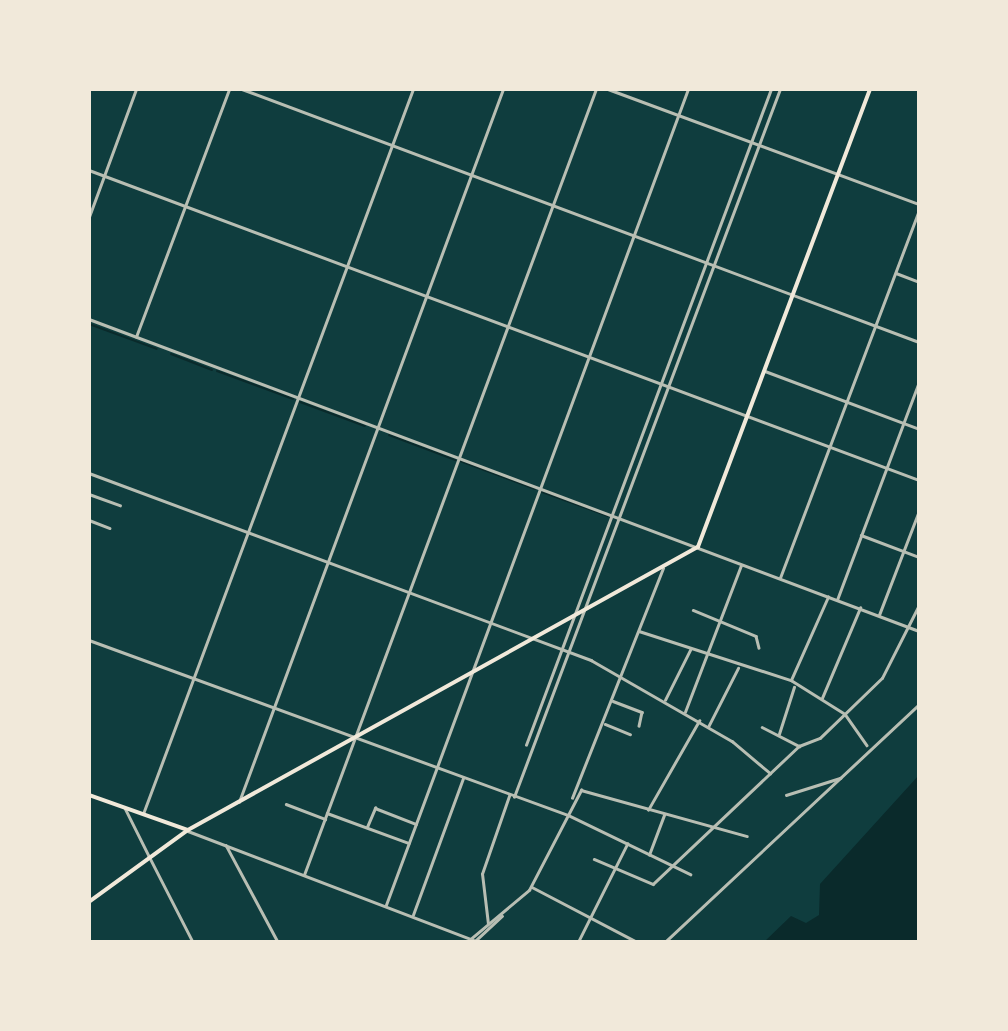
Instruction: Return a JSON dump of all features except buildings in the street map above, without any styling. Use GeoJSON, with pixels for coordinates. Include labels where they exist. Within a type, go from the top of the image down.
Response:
{"type":"FeatureCollection","features":[{"type":"Feature","properties":{"kind":"main road"},"geometry":{"type":"LineString","coordinates":[[89,902],[188,830],[698,547],[870,89]]}},
{"type":"Feature","properties":{"kind":"main road"},"geometry":{"type":"LineString","coordinates":[[89,794],[188,830]]}},
{"type":"Feature","properties":{"kind":"street"},"geometry":{"type":"LineString","coordinates":[[89,216],[136,89]]}},
{"type":"Feature","properties":{"kind":"street"},"geometry":{"type":"LineString","coordinates":[[136,337],[229,89]]}},
{"type":"Feature","properties":{"kind":"street"},"geometry":{"type":"LineString","coordinates":[[242,89],[919,341]]}},
{"type":"Feature","properties":{"kind":"street"},"geometry":{"type":"LineString","coordinates":[[144,814],[412,89]]}},
{"type":"Feature","properties":{"kind":"street"},"geometry":{"type":"LineString","coordinates":[[239,802],[503,89]]}},
{"type":"Feature","properties":{"kind":"street"},"geometry":{"type":"LineString","coordinates":[[304,875],[596,89]]}},
{"type":"Feature","properties":{"kind":"street"},"geometry":{"type":"LineString","coordinates":[[608,89],[919,204]]}},
{"type":"Feature","properties":{"kind":"street"},"geometry":{"type":"LineString","coordinates":[[386,905],[472,673],[488,621],[688,89]]}},
{"type":"Feature","properties":{"kind":"street"},"geometry":{"type":"LineString","coordinates":[[526,745],[704,262],[771,89]]}},
{"type":"Feature","properties":{"kind":"street"},"geometry":{"type":"LineString","coordinates":[[488,924],[482,874],[620,518],[780,89]]}},
{"type":"Feature","properties":{"kind":"street"},"geometry":{"type":"LineString","coordinates":[[89,170],[919,480]]}},
{"type":"Feature","properties":{"kind":"street"},"geometry":{"type":"LineString","coordinates":[[780,578],[919,211]]}},
{"type":"Feature","properties":{"kind":"street"},"geometry":{"type":"LineString","coordinates":[[895,274],[919,282]]}},
{"type":"Feature","properties":{"kind":"street"},"geometry":{"type":"LineString","coordinates":[[89,319],[919,631]]}},
{"type":"Feature","properties":{"kind":"street"},"geometry":{"type":"LineString","coordinates":[[765,371],[919,429]]}},
{"type":"Feature","properties":{"kind":"street"},"geometry":{"type":"LineString","coordinates":[[837,600],[918,385]]}},
{"type":"Feature","properties":{"kind":"street"},"geometry":{"type":"LineString","coordinates":[[89,473],[535,638],[624,674],[708,727],[770,774]]}},
{"type":"Feature","properties":{"kind":"street"},"geometry":{"type":"LineString","coordinates":[[89,494],[120,505]]}},
{"type":"Feature","properties":{"kind":"street"},"geometry":{"type":"LineString","coordinates":[[879,615],[919,511]]}},
{"type":"Feature","properties":{"kind":"street"},"geometry":{"type":"LineString","coordinates":[[89,520],[110,528]]}},
{"type":"Feature","properties":{"kind":"street"},"geometry":{"type":"LineString","coordinates":[[861,536],[919,557]]}},
{"type":"Feature","properties":{"kind":"street"},"geometry":{"type":"LineString","coordinates":[[685,712],[741,564]]}},
{"type":"Feature","properties":{"kind":"street"},"geometry":{"type":"LineString","coordinates":[[467,942],[476,940],[531,887],[604,724],[663,568]]}},
{"type":"Feature","properties":{"kind":"street"},"geometry":{"type":"LineString","coordinates":[[790,680],[828,596]]}},
{"type":"Feature","properties":{"kind":"street"},"geometry":{"type":"LineString","coordinates":[[594,859],[653,884],[720,827],[799,746],[820,738],[882,678],[910,628],[919,605]]}},
{"type":"Feature","properties":{"kind":"street"},"geometry":{"type":"LineString","coordinates":[[822,698],[860,608]]}},
{"type":"Feature","properties":{"kind":"street"},"geometry":{"type":"LineString","coordinates":[[693,610],[756,636],[759,648]]}},
{"type":"Feature","properties":{"kind":"street"},"geometry":{"type":"LineString","coordinates":[[639,631],[738,668],[790,680],[794,687],[822,698],[845,714],[867,746]]}},
{"type":"Feature","properties":{"kind":"street"},"geometry":{"type":"LineString","coordinates":[[89,640],[563,815],[690,874]]}},
{"type":"Feature","properties":{"kind":"street"},"geometry":{"type":"LineString","coordinates":[[664,700],[691,650]]}},
{"type":"Feature","properties":{"kind":"street"},"geometry":{"type":"LineString","coordinates":[[708,727],[738,668]]}},
{"type":"Feature","properties":{"kind":"street"},"geometry":{"type":"LineString","coordinates":[[779,734],[794,687]]}},
{"type":"Feature","properties":{"kind":"street"},"geometry":{"type":"LineString","coordinates":[[613,701],[642,712],[639,726]]}},
{"type":"Feature","properties":{"kind":"street"},"geometry":{"type":"LineString","coordinates":[[665,942],[919,704]]}},
{"type":"Feature","properties":{"kind":"street"},"geometry":{"type":"LineString","coordinates":[[648,810],[699,721]]}},
{"type":"Feature","properties":{"kind":"street"},"geometry":{"type":"LineString","coordinates":[[604,724],[629,734]]}},
{"type":"Feature","properties":{"kind":"street"},"geometry":{"type":"LineString","coordinates":[[762,727],[799,746]]}},
{"type":"Feature","properties":{"kind":"street"},"geometry":{"type":"LineString","coordinates":[[413,915],[463,778]]}},
{"type":"Feature","properties":{"kind":"street"},"geometry":{"type":"LineString","coordinates":[[786,794],[841,778]]}},
{"type":"Feature","properties":{"kind":"street"},"geometry":{"type":"LineString","coordinates":[[571,801],[588,790],[664,815],[720,827],[747,836]]}},
{"type":"Feature","properties":{"kind":"street"},"geometry":{"type":"LineString","coordinates":[[286,804],[325,819]]}},
{"type":"Feature","properties":{"kind":"street"},"geometry":{"type":"LineString","coordinates":[[125,808],[192,942]]}},
{"type":"Feature","properties":{"kind":"street"},"geometry":{"type":"LineString","coordinates":[[368,827],[375,808],[416,824]]}},
{"type":"Feature","properties":{"kind":"street"},"geometry":{"type":"LineString","coordinates":[[327,813],[409,843]]}},
{"type":"Feature","properties":{"kind":"street"},"geometry":{"type":"LineString","coordinates":[[649,855],[664,815]]}},
{"type":"Feature","properties":{"kind":"street"},"geometry":{"type":"LineString","coordinates":[[188,830],[476,940]]}},
{"type":"Feature","properties":{"kind":"street"},"geometry":{"type":"LineString","coordinates":[[578,942],[627,844]]}},
{"type":"Feature","properties":{"kind":"street"},"geometry":{"type":"LineString","coordinates":[[226,845],[278,942]]}},
{"type":"Feature","properties":{"kind":"street"},"geometry":{"type":"LineString","coordinates":[[531,887],[592,914],[637,942]]}},
{"type":"Feature","properties":{"kind":"street"},"geometry":{"type":"LineString","coordinates":[[476,940],[488,924],[504,914]]}},
{"type":"Feature","properties":{"kind":"water"},"geometry":{"type":"Polygon","coordinates":[[[919,775],[919,942],[764,942],[791,916],[806,923],[819,915],[820,884],[919,775]]]}},
{"type":"Feature","properties":{"kind":"waterway"},"geometry":{"type":"LineString","coordinates":[[89,324],[157,349]]}},
{"type":"Feature","properties":{"kind":"waterway"},"geometry":{"type":"LineString","coordinates":[[171,354],[212,370]]}},
{"type":"Feature","properties":{"kind":"waterway"},"geometry":{"type":"LineString","coordinates":[[217,371],[293,399]]}},
{"type":"Feature","properties":{"kind":"waterway"},"geometry":{"type":"LineString","coordinates":[[300,402],[365,426]]}},
{"type":"Feature","properties":{"kind":"waterway"},"geometry":{"type":"LineString","coordinates":[[389,435],[455,460]]}},
{"type":"Feature","properties":{"kind":"waterway"},"geometry":{"type":"LineString","coordinates":[[460,461],[535,489]]}},
{"type":"Feature","properties":{"kind":"waterway"},"geometry":{"type":"LineString","coordinates":[[542,492],[608,516]]}}]}
